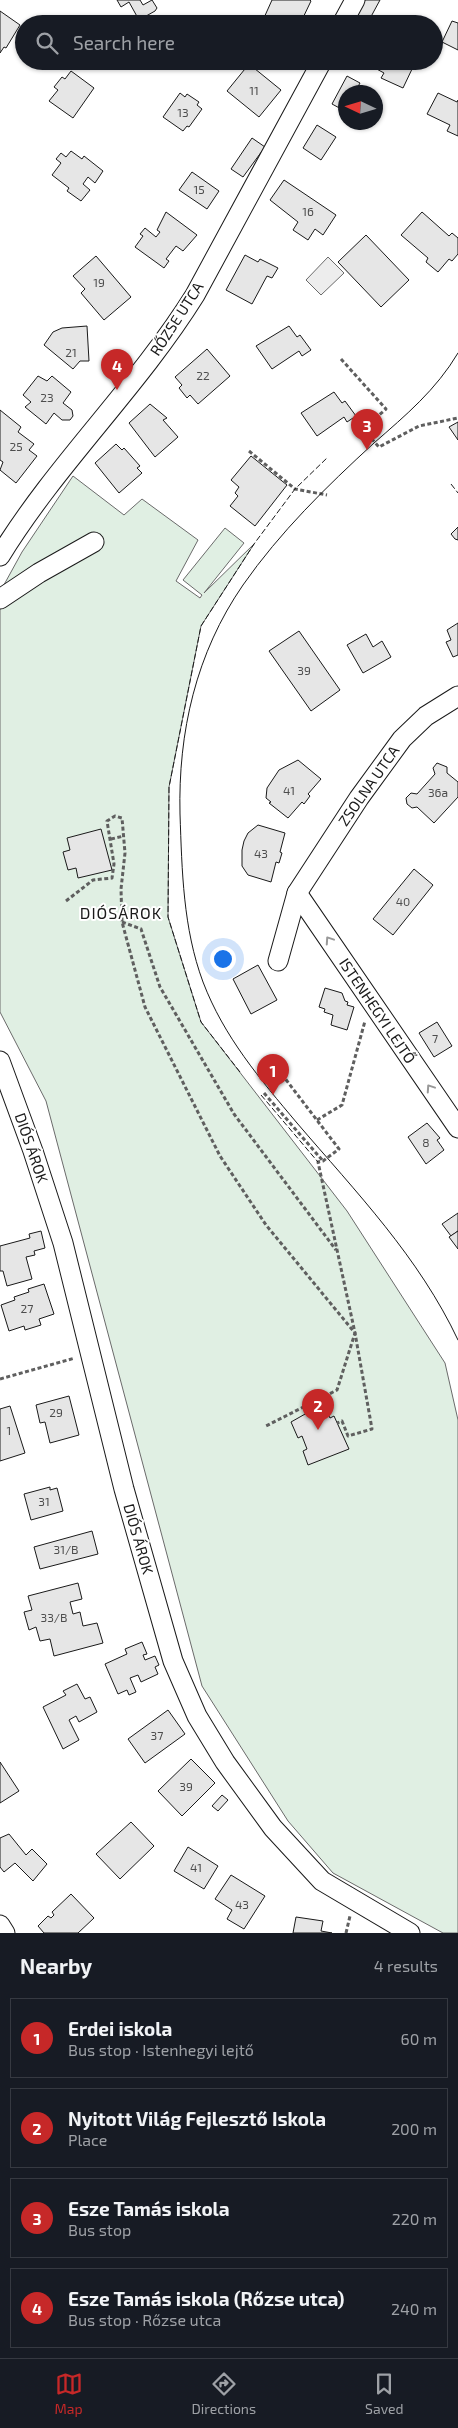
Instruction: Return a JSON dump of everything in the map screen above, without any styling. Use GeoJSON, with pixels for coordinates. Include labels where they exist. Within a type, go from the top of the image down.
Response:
{"type":"FeatureCollection","features":[{"type":"Feature","properties":{"kind":"street"},"geometry":{"type":"LineString","coordinates":[[347,15],[355,0]]}},
{"type":"Feature","properties":{"kind":"street","name":"RŐZSE UTCA"},"geometry":{"type":"LineString","coordinates":[[0,556],[37,500],[176,327],[277,157],[318,70]]}},
{"type":"Feature","properties":{"kind":"street"},"geometry":{"type":"LineString","coordinates":[[0,599],[68,555],[94,542]]}},
{"type":"Feature","properties":{"kind":"street","name":"ZSOLNA UTCA"},"geometry":{"type":"LineString","coordinates":[[278,961],[297,893],[359,798],[402,739],[426,716],[458,696]]}},
{"type":"Feature","properties":{"kind":"street","name":"ISTENHEGYI LEJTŐ"},"geometry":{"type":"LineString","coordinates":[[297,893],[458,1128]]}},
{"type":"Feature","properties":{"kind":"street","name":"DIÓS ÁROK"},"geometry":{"type":"LineString","coordinates":[[0,1061],[33,1151],[63,1243],[124,1489],[173,1661],[197,1716],[225,1762],[273,1828],[322,1881],[410,1933]]}},
{"type":"Feature","properties":{"kind":"street"},"geometry":{"type":"LineString","coordinates":[[0,1925],[5,1933]]}},
{"type":"Feature","properties":{"kind":"path"},"geometry":{"type":"LineString","coordinates":[[341,359],[386,409],[363,429],[379,447],[419,426],[458,418]]}},
{"type":"Feature","properties":{"kind":"path"},"geometry":{"type":"LineString","coordinates":[[249,451],[295,489],[327,495]]}},
{"type":"Feature","properties":{"kind":"path"},"geometry":{"type":"LineString","coordinates":[[66,901],[93,880],[112,878],[114,864],[107,821],[115,816],[122,818],[125,853],[121,889],[122,922],[145,1007],[220,1156],[266,1225],[355,1333]]}},
{"type":"Feature","properties":{"kind":"path"},"geometry":{"type":"LineString","coordinates":[[111,839],[124,836]]}},
{"type":"Feature","properties":{"kind":"path"},"geometry":{"type":"LineString","coordinates":[[122,922],[140,929],[160,987],[234,1114],[337,1250]]}},
{"type":"Feature","properties":{"kind":"path"},"geometry":{"type":"LineString","coordinates":[[317,1120],[342,1106],[370,1000]]}},
{"type":"Feature","properties":{"kind":"path"},"geometry":{"type":"LineString","coordinates":[[274,1064],[340,1148],[323,1161],[318,1162],[355,1333],[372,1429],[348,1436],[342,1421],[337,1423]]}},
{"type":"Feature","properties":{"kind":"path"},"geometry":{"type":"LineString","coordinates":[[264,1092],[323,1161]]}},
{"type":"Feature","properties":{"kind":"path"},"geometry":{"type":"LineString","coordinates":[[266,1426],[337,1390],[355,1333]]}},
{"type":"Feature","properties":{"kind":"path"},"geometry":{"type":"LineString","coordinates":[[0,1379],[90,1354]]}},
{"type":"Feature","properties":{"kind":"green space"},"geometry":{"type":"Polygon","coordinates":[[[73,476],[124,515],[142,499],[198,540],[176,581],[200,598],[202,595],[183,580],[225,528],[244,543],[204,593],[254,544],[201,626],[169,787],[168,917],[201,1022],[347,1211],[445,1363],[458,1420],[458,1933],[443,1933],[333,1873],[288,1821],[202,1686],[46,1101],[0,1012],[0,592],[22,552],[73,476]]]}},
{"type":"Feature","properties":{"kind":"shaded area"},"geometry":{"type":"Polygon","coordinates":[[[328,257],[344,273],[321,295],[306,280],[328,257]]]}},
{"type":"Feature","properties":{"kind":"building"},"geometry":{"type":"Polygon","coordinates":[[[117,0],[140,0],[143,5],[152,0],[157,8],[148,15],[136,15],[129,2],[121,7],[117,0]]]}},
{"type":"Feature","properties":{"kind":"building"},"geometry":{"type":"Polygon","coordinates":[[[272,0],[311,1],[304,15],[265,15],[272,0]]]}},
{"type":"Feature","properties":{"kind":"building"},"geometry":{"type":"Polygon","coordinates":[[[365,0],[380,0],[372,15],[357,15],[365,0]]]}},
{"type":"Feature","properties":{"kind":"building"},"geometry":{"type":"Polygon","coordinates":[[[0,11],[15,22],[15,33],[6,48],[4,47],[0,53],[0,11]]]}},
{"type":"Feature","properties":{"kind":"building"},"geometry":{"type":"Polygon","coordinates":[[[452,21],[458,23],[458,50],[443,42],[452,21]]]}},
{"type":"Feature","properties":{"kind":"building"},"geometry":{"type":"Polygon","coordinates":[[[244,70],[256,70],[281,90],[259,117],[227,91],[244,70]]]}},
{"type":"Feature","properties":{"kind":"building"},"geometry":{"type":"Polygon","coordinates":[[[378,70],[412,70],[403,88],[381,78],[384,73],[378,70]]]}},
{"type":"Feature","properties":{"kind":"building"},"geometry":{"type":"Polygon","coordinates":[[[71,71],[94,88],[73,118],[49,101],[58,90],[54,87],[62,77],[65,79],[71,71]]]}},
{"type":"Feature","properties":{"kind":"building"},"geometry":{"type":"Polygon","coordinates":[[[347,76],[360,83],[359,85],[342,85],[347,76]]]}},
{"type":"Feature","properties":{"kind":"building"},"geometry":{"type":"Polygon","coordinates":[[[180,93],[185,97],[187,94],[199,102],[197,105],[202,109],[189,127],[187,126],[183,131],[163,117],[180,93]]]}},
{"type":"Feature","properties":{"kind":"building"},"geometry":{"type":"Polygon","coordinates":[[[338,93],[338,107],[332,104],[338,93]]]}},
{"type":"Feature","properties":{"kind":"building"},"geometry":{"type":"Polygon","coordinates":[[[438,93],[457,102],[458,100],[458,136],[447,131],[450,125],[427,114],[438,93]]]}},
{"type":"Feature","properties":{"kind":"building"},"geometry":{"type":"Polygon","coordinates":[[[317,125],[336,137],[321,160],[303,148],[317,125]]]}},
{"type":"Feature","properties":{"kind":"building"},"geometry":{"type":"Polygon","coordinates":[[[252,138],[265,147],[243,177],[231,169],[252,138]]]}},
{"type":"Feature","properties":{"kind":"building"},"geometry":{"type":"Polygon","coordinates":[[[71,151],[82,159],[84,156],[103,171],[95,183],[88,177],[83,184],[90,190],[81,201],[67,191],[69,188],[52,175],[61,163],[56,159],[61,153],[66,157],[71,151]]]}},
{"type":"Feature","properties":{"kind":"building"},"geometry":{"type":"Polygon","coordinates":[[[192,172],[219,191],[207,209],[179,190],[192,172]]]}},
{"type":"Feature","properties":{"kind":"building"},"geometry":{"type":"Polygon","coordinates":[[[284,180],[336,215],[323,235],[315,229],[308,240],[293,230],[298,222],[270,200],[284,180]]]}},
{"type":"Feature","properties":{"kind":"building"},"geometry":{"type":"Polygon","coordinates":[[[166,212],[197,235],[183,251],[176,246],[166,259],[169,261],[164,268],[135,247],[143,236],[140,234],[145,228],[156,237],[160,232],[157,230],[166,212]]]}},
{"type":"Feature","properties":{"kind":"building"},"geometry":{"type":"Polygon","coordinates":[[[422,212],[449,236],[452,233],[458,238],[458,254],[452,261],[449,259],[438,272],[426,262],[428,258],[401,235],[422,212]]]}},
{"type":"Feature","properties":{"kind":"building"},"geometry":{"type":"Polygon","coordinates":[[[366,235],[409,280],[381,307],[338,262],[366,235]]]}},
{"type":"Feature","properties":{"kind":"building"},"geometry":{"type":"Polygon","coordinates":[[[245,255],[258,262],[260,259],[278,268],[272,278],[267,276],[252,304],[226,290],[245,255]]]}},
{"type":"Feature","properties":{"kind":"building"},"geometry":{"type":"Polygon","coordinates":[[[96,256],[131,297],[104,320],[81,293],[85,289],[73,276],[96,256]]]}},
{"type":"Feature","properties":{"kind":"building"},"geometry":{"type":"Polygon","coordinates":[[[87,326],[89,361],[80,361],[73,369],[44,345],[53,332],[62,328],[87,326]]]}},
{"type":"Feature","properties":{"kind":"building"},"geometry":{"type":"Polygon","coordinates":[[[289,326],[297,337],[300,335],[311,350],[302,356],[299,351],[272,369],[256,346],[289,326]]]}},
{"type":"Feature","properties":{"kind":"building"},"geometry":{"type":"Polygon","coordinates":[[[207,349],[230,376],[198,404],[190,395],[187,398],[179,388],[182,385],[175,377],[207,349]]]}},
{"type":"Feature","properties":{"kind":"building"},"geometry":{"type":"Polygon","coordinates":[[[38,376],[47,381],[52,376],[71,392],[63,403],[72,410],[73,416],[70,420],[62,420],[54,413],[46,424],[25,407],[31,402],[23,395],[38,376]]]}},
{"type":"Feature","properties":{"kind":"building"},"geometry":{"type":"Polygon","coordinates":[[[334,392],[342,403],[345,401],[356,416],[347,422],[344,417],[317,436],[301,413],[334,392]]]}},
{"type":"Feature","properties":{"kind":"building"},"geometry":{"type":"Polygon","coordinates":[[[150,404],[167,418],[163,420],[178,437],[155,457],[129,423],[150,404]]]}},
{"type":"Feature","properties":{"kind":"building"},"geometry":{"type":"Polygon","coordinates":[[[0,410],[21,427],[18,432],[34,444],[29,450],[37,456],[16,483],[0,470],[3,462],[0,460],[0,410]]]}},
{"type":"Feature","properties":{"kind":"building"},"geometry":{"type":"Polygon","coordinates":[[[458,422],[458,440],[449,427],[458,422]]]}},
{"type":"Feature","properties":{"kind":"building"},"geometry":{"type":"Polygon","coordinates":[[[116,444],[122,450],[124,448],[140,466],[137,468],[142,473],[119,493],[95,463],[116,444]]]}},
{"type":"Feature","properties":{"kind":"building"},"geometry":{"type":"Polygon","coordinates":[[[251,456],[287,485],[255,526],[230,506],[238,496],[235,493],[239,487],[231,480],[251,456]]]}},
{"type":"Feature","properties":{"kind":"building"},"geometry":{"type":"Polygon","coordinates":[[[458,527],[458,540],[451,534],[458,527]]]}},
{"type":"Feature","properties":{"kind":"building"},"geometry":{"type":"Polygon","coordinates":[[[458,623],[458,655],[453,657],[446,642],[451,640],[447,630],[458,623]]]}},
{"type":"Feature","properties":{"kind":"building"},"geometry":{"type":"Polygon","coordinates":[[[299,631],[340,690],[311,711],[269,651],[299,631]]]}},
{"type":"Feature","properties":{"kind":"building"},"geometry":{"type":"Polygon","coordinates":[[[366,634],[373,647],[382,641],[391,657],[363,673],[347,645],[366,634]]]}},
{"type":"Feature","properties":{"kind":"building"},"geometry":{"type":"Polygon","coordinates":[[[298,760],[321,779],[308,794],[310,796],[304,804],[302,802],[288,818],[269,803],[271,802],[266,798],[267,788],[279,770],[298,760]]]}},
{"type":"Feature","properties":{"kind":"building"},"geometry":{"type":"Polygon","coordinates":[[[437,763],[447,767],[447,773],[458,782],[458,797],[434,823],[417,807],[412,808],[407,804],[406,798],[411,793],[417,794],[435,774],[433,768],[437,763]]]}},
{"type":"Feature","properties":{"kind":"building"},"geometry":{"type":"Polygon","coordinates":[[[258,825],[285,833],[280,852],[282,853],[279,863],[276,862],[271,882],[248,875],[242,866],[244,841],[248,833],[258,825]]]}},
{"type":"Feature","properties":{"kind":"building"},"geometry":{"type":"Polygon","coordinates":[[[101,829],[112,870],[78,878],[76,868],[68,870],[63,852],[70,850],[67,838],[101,829]]]}},
{"type":"Feature","properties":{"kind":"building"},"geometry":{"type":"Polygon","coordinates":[[[414,869],[433,885],[393,935],[373,919],[414,869]]]}},
{"type":"Feature","properties":{"kind":"building"},"geometry":{"type":"Polygon","coordinates":[[[258,965],[277,1000],[251,1014],[233,979],[258,965]]]}},
{"type":"Feature","properties":{"kind":"building"},"geometry":{"type":"Polygon","coordinates":[[[325,988],[342,993],[345,1001],[348,1002],[347,1005],[354,1007],[347,1030],[331,1025],[333,1015],[324,1012],[325,1009],[319,1007],[325,988]]]}},
{"type":"Feature","properties":{"kind":"building"},"geometry":{"type":"Polygon","coordinates":[[[437,1022],[452,1046],[434,1057],[419,1033],[437,1022]]]}},
{"type":"Feature","properties":{"kind":"building"},"geometry":{"type":"Polygon","coordinates":[[[427,1123],[440,1138],[437,1140],[444,1150],[426,1164],[408,1137],[427,1123]]]}},
{"type":"Feature","properties":{"kind":"building"},"geometry":{"type":"Polygon","coordinates":[[[458,1213],[458,1231],[451,1236],[442,1224],[458,1213]]]}},
{"type":"Feature","properties":{"kind":"building"},"geometry":{"type":"Polygon","coordinates":[[[41,1231],[45,1248],[34,1251],[35,1255],[26,1257],[32,1279],[7,1286],[3,1271],[0,1271],[0,1246],[30,1238],[29,1234],[41,1231]]]}},
{"type":"Feature","properties":{"kind":"building"},"geometry":{"type":"Polygon","coordinates":[[[458,1231],[458,1249],[449,1237],[458,1231]]]}},
{"type":"Feature","properties":{"kind":"building"},"geometry":{"type":"Polygon","coordinates":[[[44,1284],[54,1314],[39,1319],[41,1325],[25,1330],[24,1326],[9,1331],[1,1305],[15,1300],[14,1297],[29,1292],[28,1289],[44,1284]]]}},
{"type":"Feature","properties":{"kind":"building"},"geometry":{"type":"Polygon","coordinates":[[[69,1396],[79,1435],[50,1443],[45,1422],[40,1423],[36,1405],[69,1396]]]}},
{"type":"Feature","properties":{"kind":"building"},"geometry":{"type":"Polygon","coordinates":[[[10,1406],[25,1453],[0,1461],[0,1409],[10,1406]]]}},
{"type":"Feature","properties":{"kind":"building"},"geometry":{"type":"Polygon","coordinates":[[[325,1408],[330,1418],[334,1416],[349,1449],[308,1465],[303,1451],[307,1449],[302,1436],[298,1438],[291,1422],[314,1409],[316,1412],[325,1408]]]}},
{"type":"Feature","properties":{"kind":"building"},"geometry":{"type":"Polygon","coordinates":[[[50,1487],[50,1490],[57,1488],[63,1511],[31,1520],[24,1494],[50,1487]]]}},
{"type":"Feature","properties":{"kind":"building"},"geometry":{"type":"Polygon","coordinates":[[[92,1531],[98,1554],[40,1569],[34,1547],[92,1531]]]}},
{"type":"Feature","properties":{"kind":"building"},"geometry":{"type":"Polygon","coordinates":[[[78,1583],[82,1599],[70,1602],[73,1614],[80,1612],[83,1626],[97,1623],[103,1643],[54,1656],[50,1639],[40,1641],[36,1627],[29,1630],[24,1612],[32,1610],[28,1596],[78,1583]]]}},
{"type":"Feature","properties":{"kind":"building"},"geometry":{"type":"Polygon","coordinates":[[[142,1642],[147,1654],[143,1655],[145,1660],[155,1656],[159,1665],[155,1667],[158,1674],[141,1682],[138,1675],[130,1678],[136,1692],[129,1695],[127,1690],[118,1694],[105,1664],[127,1654],[125,1649],[142,1642]]]}},
{"type":"Feature","properties":{"kind":"building"},"geometry":{"type":"Polygon","coordinates":[[[77,1684],[85,1699],[90,1697],[97,1712],[79,1722],[76,1716],[69,1720],[79,1740],[63,1749],[43,1707],[66,1695],[63,1691],[77,1684]]]}},
{"type":"Feature","properties":{"kind":"building"},"geometry":{"type":"Polygon","coordinates":[[[168,1710],[185,1734],[145,1763],[128,1739],[168,1710]]]}},
{"type":"Feature","properties":{"kind":"building"},"geometry":{"type":"Polygon","coordinates":[[[191,1759],[215,1783],[182,1816],[158,1791],[191,1759]]]}},
{"type":"Feature","properties":{"kind":"building"},"geometry":{"type":"Polygon","coordinates":[[[0,1762],[19,1791],[0,1803],[0,1762]]]}},
{"type":"Feature","properties":{"kind":"building"},"geometry":{"type":"Polygon","coordinates":[[[222,1795],[228,1800],[218,1811],[212,1806],[222,1795]]]}},
{"type":"Feature","properties":{"kind":"building"},"geometry":{"type":"Polygon","coordinates":[[[131,1822],[154,1846],[120,1879],[96,1854],[131,1822]]]}},
{"type":"Feature","properties":{"kind":"building"},"geometry":{"type":"Polygon","coordinates":[[[9,1834],[26,1855],[32,1849],[47,1864],[33,1881],[15,1863],[4,1872],[0,1867],[0,1838],[9,1834]]]}},
{"type":"Feature","properties":{"kind":"building"},"geometry":{"type":"Polygon","coordinates":[[[188,1847],[218,1866],[204,1889],[174,1871],[188,1847]]]}},
{"type":"Feature","properties":{"kind":"building"},"geometry":{"type":"Polygon","coordinates":[[[231,1875],[265,1896],[244,1929],[227,1919],[232,1910],[215,1899],[231,1875]]]}},
{"type":"Feature","properties":{"kind":"building"},"geometry":{"type":"Polygon","coordinates":[[[71,1894],[94,1918],[78,1933],[44,1933],[38,1926],[48,1916],[51,1918],[54,1915],[52,1912],[71,1894]]]}},
{"type":"Feature","properties":{"kind":"building"},"geometry":{"type":"Polygon","coordinates":[[[296,1917],[323,1921],[321,1931],[332,1933],[293,1933],[296,1917]]]}},
{"type":"Feature","properties":{"kind":"tram line"},"geometry":{"type":"LineString","coordinates":[[458,353],[440,379],[420,401],[338,476],[288,528],[243,585],[213,638],[193,694],[182,753],[180,783],[182,857],[187,920],[196,962],[221,1021],[244,1057],[270,1090],[385,1226],[425,1281],[458,1340]]}},
{"type":"Feature","properties":{"kind":"fence"},"geometry":{"type":"LineString","coordinates":[[240,1072],[201,1022],[168,917],[169,787],[201,626],[254,544],[295,489],[328,457]]}},
{"type":"Feature","properties":{"kind":"fence"},"geometry":{"type":"LineString","coordinates":[[451,484],[458,493]]}},
{"type":"Feature","properties":{"kind":"fence"},"geometry":{"type":"LineString","coordinates":[[261,1095],[318,1162]]}},
{"type":"Feature","properties":{"kind":"place","name":"Esze Tamás iskola (Rőzse utca)"},"geometry":{"type":"Point","coordinates":[117,390]}},
{"type":"Feature","properties":{"kind":"place","name":"Esze Tamás iskola"},"geometry":{"type":"Point","coordinates":[367,450]}},
{"type":"Feature","properties":{"kind":"place","name":"Erdei iskola"},"geometry":{"type":"Point","coordinates":[273,1095]}},
{"type":"Feature","properties":{"kind":"place","name":"Nyitott Világ Fejlesztő Iskola"},"geometry":{"type":"Point","coordinates":[318,1430]}},
{"type":"Feature","properties":{"kind":"district","name":"DIÓSÁROK"},"geometry":{"type":"Point","coordinates":[121,913]}}]}
